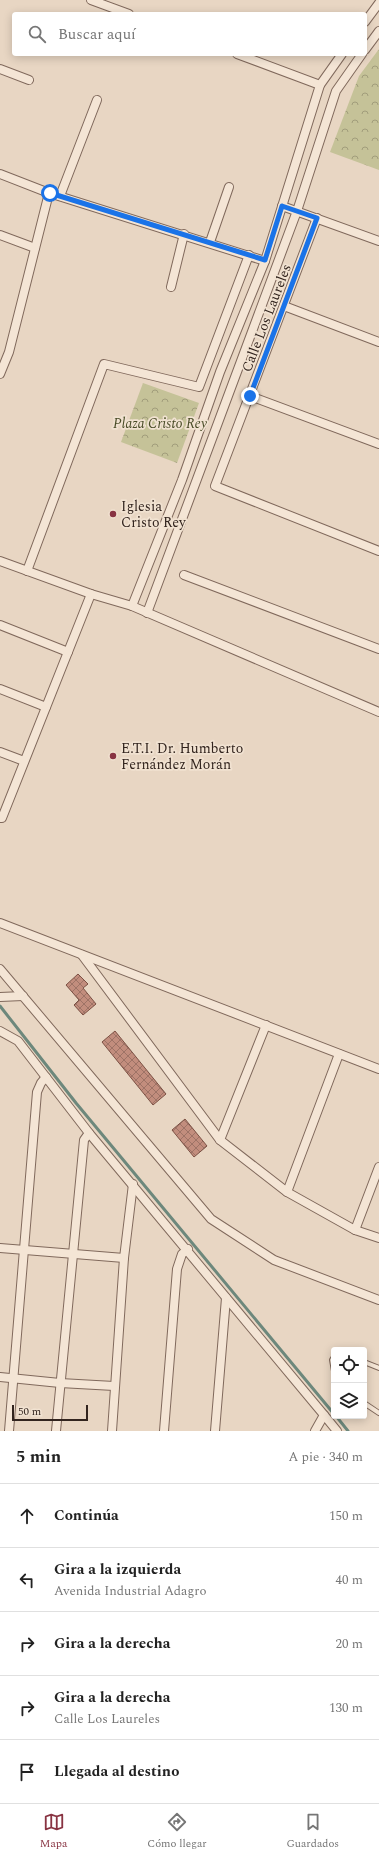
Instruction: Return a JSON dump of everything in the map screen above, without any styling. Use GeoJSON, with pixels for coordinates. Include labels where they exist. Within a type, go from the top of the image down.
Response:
{"type":"FeatureCollection","features":[{"type":"Feature","properties":{"kind":"street"},"geometry":{"type":"LineString","coordinates":[[92,0],[124,12]]}},
{"type":"Feature","properties":{"kind":"street"},"geometry":{"type":"LineString","coordinates":[[367,19],[379,3]]}},
{"type":"Feature","properties":{"kind":"street"},"geometry":{"type":"LineString","coordinates":[[367,47],[379,31]]}},
{"type":"Feature","properties":{"kind":"street"},"geometry":{"type":"LineString","coordinates":[[242,56],[320,85]]}},
{"type":"Feature","properties":{"kind":"street"},"geometry":{"type":"LineString","coordinates":[[132,606],[182,480],[220,372],[265,260],[320,85],[341,56]]}},
{"type":"Feature","properties":{"kind":"street"},"geometry":{"type":"LineString","coordinates":[[147,613],[297,212],[336,91],[361,56]]}},
{"type":"Feature","properties":{"kind":"street"},"geometry":{"type":"LineString","coordinates":[[0,69],[29,80]]}},
{"type":"Feature","properties":{"kind":"street"},"geometry":{"type":"LineString","coordinates":[[60,196],[97,100]]}},
{"type":"Feature","properties":{"kind":"street"},"geometry":{"type":"LineString","coordinates":[[0,174],[50,193],[265,260]]}},
{"type":"Feature","properties":{"kind":"street"},"geometry":{"type":"LineString","coordinates":[[210,242],[228,187]]}},
{"type":"Feature","properties":{"kind":"street"},"geometry":{"type":"LineString","coordinates":[[0,374],[9,352],[50,193]]}},
{"type":"Feature","properties":{"kind":"street"},"geometry":{"type":"LineString","coordinates":[[282,206],[379,241]]}},
{"type":"Feature","properties":{"kind":"street","name":"Calle Los Laureles"},"geometry":{"type":"LineString","coordinates":[[317,218],[215,486],[379,551]]}},
{"type":"Feature","properties":{"kind":"street"},"geometry":{"type":"LineString","coordinates":[[171,287],[184,234]]}},
{"type":"Feature","properties":{"kind":"street"},"geometry":{"type":"LineString","coordinates":[[0,235],[35,248]]}},
{"type":"Feature","properties":{"kind":"street"},"geometry":{"type":"LineString","coordinates":[[27,571],[104,364],[199,387],[249,255]]}},
{"type":"Feature","properties":{"kind":"street"},"geometry":{"type":"LineString","coordinates":[[284,306],[379,342]]}},
{"type":"Feature","properties":{"kind":"street"},"geometry":{"type":"LineString","coordinates":[[250,396],[379,444]]}},
{"type":"Feature","properties":{"kind":"street"},"geometry":{"type":"LineString","coordinates":[[0,561],[91,594],[132,606],[379,712]]}},
{"type":"Feature","properties":{"kind":"street"},"geometry":{"type":"LineString","coordinates":[[184,575],[379,649]]}},
{"type":"Feature","properties":{"kind":"street"},"geometry":{"type":"LineString","coordinates":[[0,818],[2,818],[91,594]]}},
{"type":"Feature","properties":{"kind":"street"},"geometry":{"type":"LineString","coordinates":[[0,625],[68,652]]}},
{"type":"Feature","properties":{"kind":"street"},"geometry":{"type":"LineString","coordinates":[[0,689],[46,707]]}},
{"type":"Feature","properties":{"kind":"street"},"geometry":{"type":"LineString","coordinates":[[0,752],[24,761]]}},
{"type":"Feature","properties":{"kind":"street"},"geometry":{"type":"LineString","coordinates":[[0,923],[82,956],[379,1069]]}},
{"type":"Feature","properties":{"kind":"street"},"geometry":{"type":"LineString","coordinates":[[82,956],[220,1140],[287,1192],[355,1230],[379,1238]]}},
{"type":"Feature","properties":{"kind":"street"},"geometry":{"type":"LineString","coordinates":[[0,969],[211,1219],[274,1260],[379,1300]]}},
{"type":"Feature","properties":{"kind":"street"},"geometry":{"type":"LineString","coordinates":[[0,997],[22,996]]}},
{"type":"Feature","properties":{"kind":"street"},"geometry":{"type":"LineString","coordinates":[[220,1140],[266,1026]]}},
{"type":"Feature","properties":{"kind":"street"},"geometry":{"type":"LineString","coordinates":[[0,1031],[18,1041],[89,1133],[188,1249],[226,1298],[337,1431]]}},
{"type":"Feature","properties":{"kind":"street"},"geometry":{"type":"LineString","coordinates":[[287,1192],[339,1054]]}},
{"type":"Feature","properties":{"kind":"street"},"geometry":{"type":"LineString","coordinates":[[9,1431],[37,1092],[41,1083],[46,1077]]}},
{"type":"Feature","properties":{"kind":"street"},"geometry":{"type":"LineString","coordinates":[[56,1431],[84,1140],[89,1133]]}},
{"type":"Feature","properties":{"kind":"street"},"geometry":{"type":"LineString","coordinates":[[355,1230],[379,1167]]}},
{"type":"Feature","properties":{"kind":"street"},"geometry":{"type":"LineString","coordinates":[[112,1431],[124,1258],[133,1184]]}},
{"type":"Feature","properties":{"kind":"street"},"geometry":{"type":"LineString","coordinates":[[0,1248],[124,1258]]}},
{"type":"Feature","properties":{"kind":"street"},"geometry":{"type":"LineString","coordinates":[[164,1431],[177,1269],[182,1254],[188,1249]]}},
{"type":"Feature","properties":{"kind":"street"},"geometry":{"type":"LineString","coordinates":[[215,1431],[226,1298]]}},
{"type":"Feature","properties":{"kind":"street"},"geometry":{"type":"LineString","coordinates":[[0,1377],[60,1383],[114,1386]]}},
{"type":"Feature","properties":{"kind":"street"},"geometry":{"type":"LineString","coordinates":[[315,1431],[324,1415]]}},
{"type":"Feature","properties":{"kind":"lane"},"geometry":{"type":"LineString","coordinates":[[367,1363],[379,1368]]}},
{"type":"Feature","properties":{"kind":"lane"},"geometry":{"type":"LineString","coordinates":[[367,1405],[379,1413]]}},
{"type":"Feature","properties":{"kind":"green space"},"geometry":{"type":"Polygon","coordinates":[[[379,49],[379,170],[330,152],[359,76],[379,49]]]}},
{"type":"Feature","properties":{"kind":"green space","name":"Plaza Cristo Rey"},"geometry":{"type":"Polygon","coordinates":[[[143,383],[199,403],[177,463],[121,442],[143,383]]]}},
{"type":"Feature","properties":{"kind":"building"},"geometry":{"type":"Polygon","coordinates":[[[78,974],[88,984],[83,988],[96,1004],[83,1015],[74,1005],[79,1000],[66,985],[78,974]]]}},
{"type":"Feature","properties":{"kind":"building"},"geometry":{"type":"Polygon","coordinates":[[[115,1031],[166,1094],[153,1105],[102,1042],[115,1031]]]}},
{"type":"Feature","properties":{"kind":"building"},"geometry":{"type":"Polygon","coordinates":[[[185,1119],[207,1146],[194,1157],[172,1130],[185,1119]]]}},
{"type":"Feature","properties":{"kind":"waterway"},"geometry":{"type":"LineString","coordinates":[[0,1006],[76,1103],[331,1410]]}},
{"type":"Feature","properties":{"kind":"waterway"},"geometry":{"type":"LineString","coordinates":[[338,1419],[348,1431]]}},
{"type":"Feature","properties":{"kind":"place","name":"Iglesia Cristo Rey"},"geometry":{"type":"Point","coordinates":[113,514]}},
{"type":"Feature","properties":{"kind":"place","name":"E.T.I. Dr. Humberto Fernández Morán"},"geometry":{"type":"Point","coordinates":[113,756]}},
{"type":"Feature","properties":{"kind":"route"},"geometry":{"type":"LineString","coordinates":[[50,193],[265,260],[282,206],[317,218],[250,396]]}}]}
